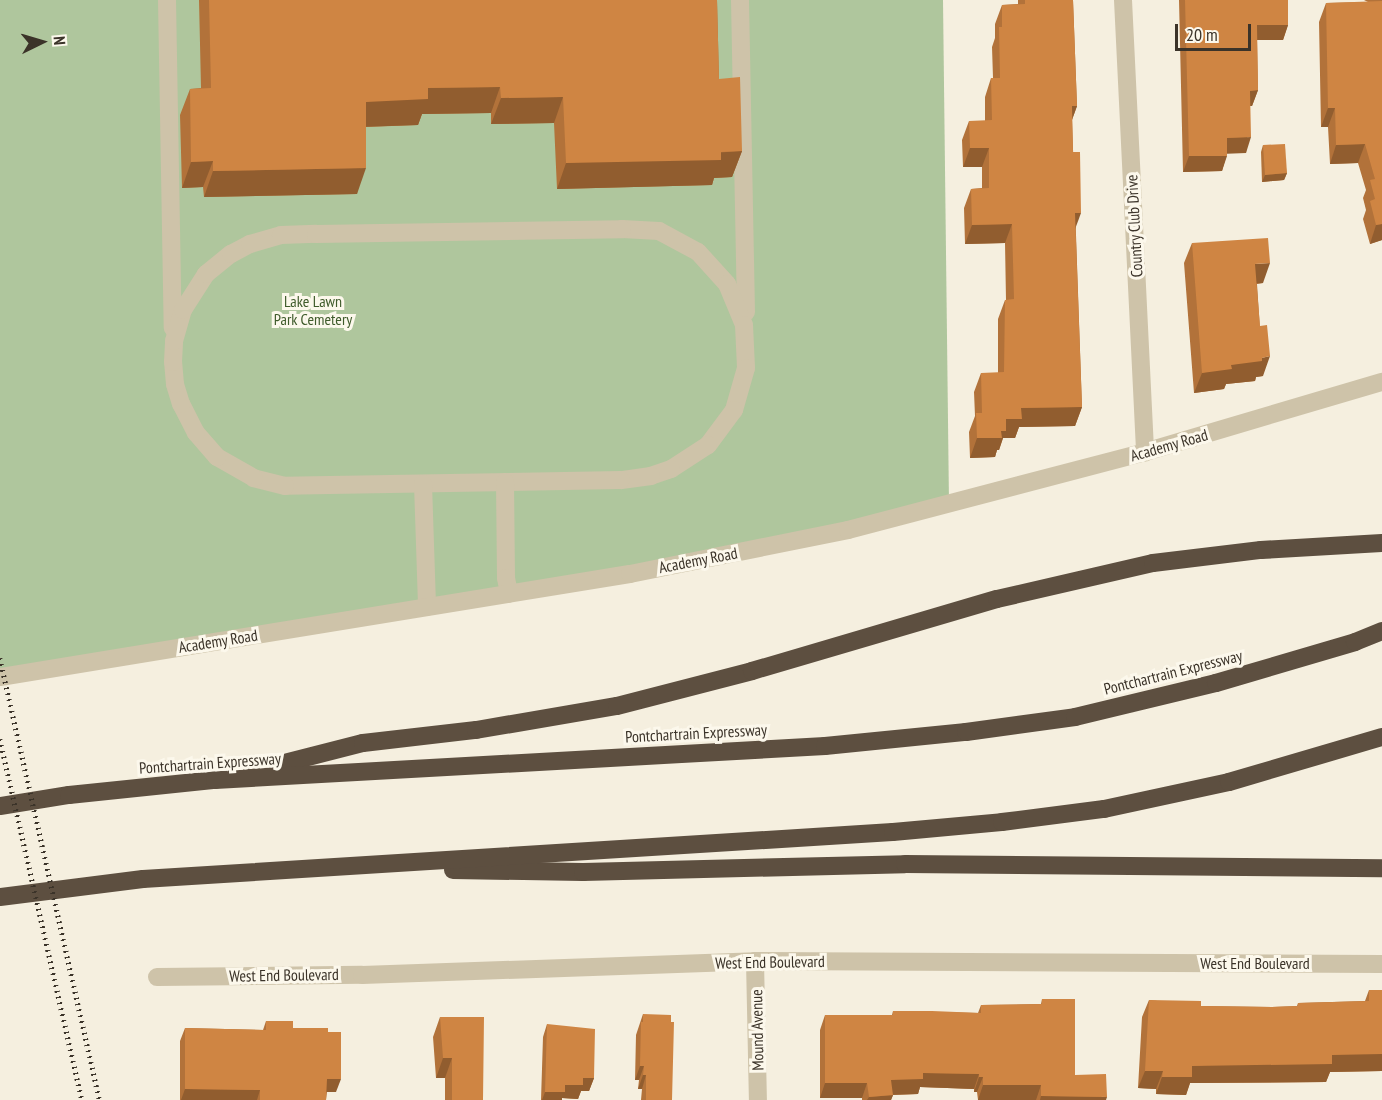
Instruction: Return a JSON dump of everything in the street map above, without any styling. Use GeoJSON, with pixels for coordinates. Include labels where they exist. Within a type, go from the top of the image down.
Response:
{"type":"FeatureCollection","features":[{"type":"Feature","properties":{"kind":"highway"},"geometry":{"type":"LineString","coordinates":[[215,780],[363,743],[476,730],[617,706],[752,671],[997,599],[1153,563],[1261,550],[1382,543]]}},
{"type":"Feature","properties":{"kind":"highway","name":"Pontchartrain Expressway"},"geometry":{"type":"LineString","coordinates":[[0,806],[69,795],[215,780],[825,746],[966,732],[1075,717],[1216,683],[1355,642],[1382,631]]}},
{"type":"Feature","properties":{"kind":"highway"},"geometry":{"type":"LineString","coordinates":[[0,897],[144,879],[893,832],[1013,821],[1104,809],[1228,782],[1382,738]]}},
{"type":"Feature","properties":{"kind":"highway"},"geometry":{"type":"LineString","coordinates":[[325,867],[583,873],[905,864],[1382,868]]}},
{"type":"Feature","properties":{"kind":"street"},"geometry":{"type":"LineString","coordinates":[[167,0],[175,384],[190,424],[217,457],[244,474],[285,486],[640,478],[671,469],[690,459],[722,429],[738,400],[746,368],[740,0]]}},
{"type":"Feature","properties":{"kind":"street","name":"Country Club Drive"},"geometry":{"type":"LineString","coordinates":[[1123,0],[1145,452]]}},
{"type":"Feature","properties":{"kind":"street"},"geometry":{"type":"LineString","coordinates":[[173,352],[176,331],[188,301],[199,282],[222,260],[260,240],[316,234],[622,229],[659,231],[689,246],[714,266],[738,303],[746,335]]}},
{"type":"Feature","properties":{"kind":"street","name":"Academy Road"},"geometry":{"type":"LineString","coordinates":[[0,677],[630,574],[848,530],[1145,452],[1382,382]]}},
{"type":"Feature","properties":{"kind":"street"},"geometry":{"type":"LineString","coordinates":[[505,482],[509,594]]}},
{"type":"Feature","properties":{"kind":"street"},"geometry":{"type":"LineString","coordinates":[[423,484],[427,607]]}},
{"type":"Feature","properties":{"kind":"street","name":"West End Boulevard"},"geometry":{"type":"LineString","coordinates":[[157,977],[362,975],[755,961],[1382,964]]}},
{"type":"Feature","properties":{"kind":"street","name":"Mound Avenue"},"geometry":{"type":"LineString","coordinates":[[755,961],[758,1100]]}},
{"type":"Feature","properties":{"kind":"green space","name":"Lake Lawn Park Cemetery"},"geometry":{"type":"Polygon","coordinates":[[[0,0],[943,0],[949,505],[848,530],[0,677],[0,0]]]}},
{"type":"Feature","properties":{"kind":"building"},"geometry":{"type":"Polygon","coordinates":[[[209,0],[717,0],[719,79],[740,77],[742,151],[721,152],[721,160],[566,163],[563,97],[501,98],[500,87],[428,88],[428,99],[366,102],[366,168],[213,171],[213,161],[191,162],[190,89],[211,88],[209,0]]]}},
{"type":"Feature","properties":{"kind":"building"},"geometry":{"type":"Polygon","coordinates":[[[1025,0],[1073,0],[1077,106],[1072,106],[1073,152],[1080,152],[1081,213],[1075,213],[1082,407],[1021,408],[1022,419],[1006,419],[1006,431],[1001,431],[1002,438],[977,438],[976,413],[982,413],[981,373],[1004,372],[1005,300],[1014,299],[1012,224],[972,225],[971,189],[989,188],[989,148],[970,148],[969,121],[992,120],[991,78],[1000,78],[999,27],[1002,27],[1002,5],[1025,4],[1025,0]]]}},
{"type":"Feature","properties":{"kind":"building"},"geometry":{"type":"Polygon","coordinates":[[[1185,0],[1288,0],[1288,25],[1257,25],[1258,90],[1250,91],[1251,137],[1227,138],[1227,156],[1189,156],[1185,0]]]}},
{"type":"Feature","properties":{"kind":"building"},"geometry":{"type":"Polygon","coordinates":[[[1382,1],[1382,224],[1376,225],[1370,201],[1375,199],[1370,180],[1375,179],[1365,144],[1336,145],[1335,108],[1328,108],[1326,3],[1382,1]]]}},
{"type":"Feature","properties":{"kind":"building"},"geometry":{"type":"Polygon","coordinates":[[[1285,144],[1287,173],[1265,175],[1263,145],[1285,144]]]}},
{"type":"Feature","properties":{"kind":"building"},"geometry":{"type":"Polygon","coordinates":[[[1268,238],[1270,263],[1255,264],[1260,326],[1267,325],[1270,356],[1262,358],[1262,361],[1231,365],[1232,369],[1202,373],[1192,243],[1268,238]]]}},
{"type":"Feature","properties":{"kind":"building"},"geometry":{"type":"Polygon","coordinates":[[[1369,990],[1382,990],[1382,1054],[1332,1055],[1332,1064],[1192,1066],[1192,1077],[1162,1077],[1163,1071],[1145,1071],[1149,1000],[1201,1001],[1201,1006],[1298,1006],[1298,1003],[1369,1001],[1369,990]]]}},
{"type":"Feature","properties":{"kind":"building"},"geometry":{"type":"Polygon","coordinates":[[[1042,999],[1075,999],[1075,1075],[1106,1074],[1107,1097],[1041,1096],[1041,1085],[983,1085],[983,1077],[979,1077],[979,1074],[923,1073],[923,1079],[891,1080],[893,1095],[869,1097],[867,1083],[825,1083],[825,1015],[893,1015],[893,1011],[981,1013],[981,1005],[1042,1004],[1042,999]]]}},
{"type":"Feature","properties":{"kind":"building"},"geometry":{"type":"Polygon","coordinates":[[[643,1014],[671,1015],[671,1022],[674,1022],[672,1100],[646,1100],[646,1075],[643,1075],[644,1066],[640,1066],[643,1014]]]}},
{"type":"Feature","properties":{"kind":"building"},"geometry":{"type":"Polygon","coordinates":[[[440,1017],[484,1017],[483,1100],[452,1100],[452,1058],[443,1058],[440,1017]]]}},
{"type":"Feature","properties":{"kind":"building"},"geometry":{"type":"Polygon","coordinates":[[[266,1021],[293,1021],[293,1028],[328,1028],[328,1032],[341,1032],[341,1079],[327,1079],[326,1100],[260,1100],[260,1090],[185,1089],[185,1028],[266,1030],[266,1021]]]}},
{"type":"Feature","properties":{"kind":"building"},"geometry":{"type":"Polygon","coordinates":[[[547,1024],[595,1029],[594,1078],[583,1078],[583,1085],[565,1085],[565,1092],[545,1092],[547,1024]]]}},
{"type":"Feature","properties":{"kind":"railway"},"geometry":{"type":"LineString","coordinates":[[0,658],[100,1100]]}},
{"type":"Feature","properties":{"kind":"railway"},"geometry":{"type":"LineString","coordinates":[[0,739],[82,1100]]}}]}
